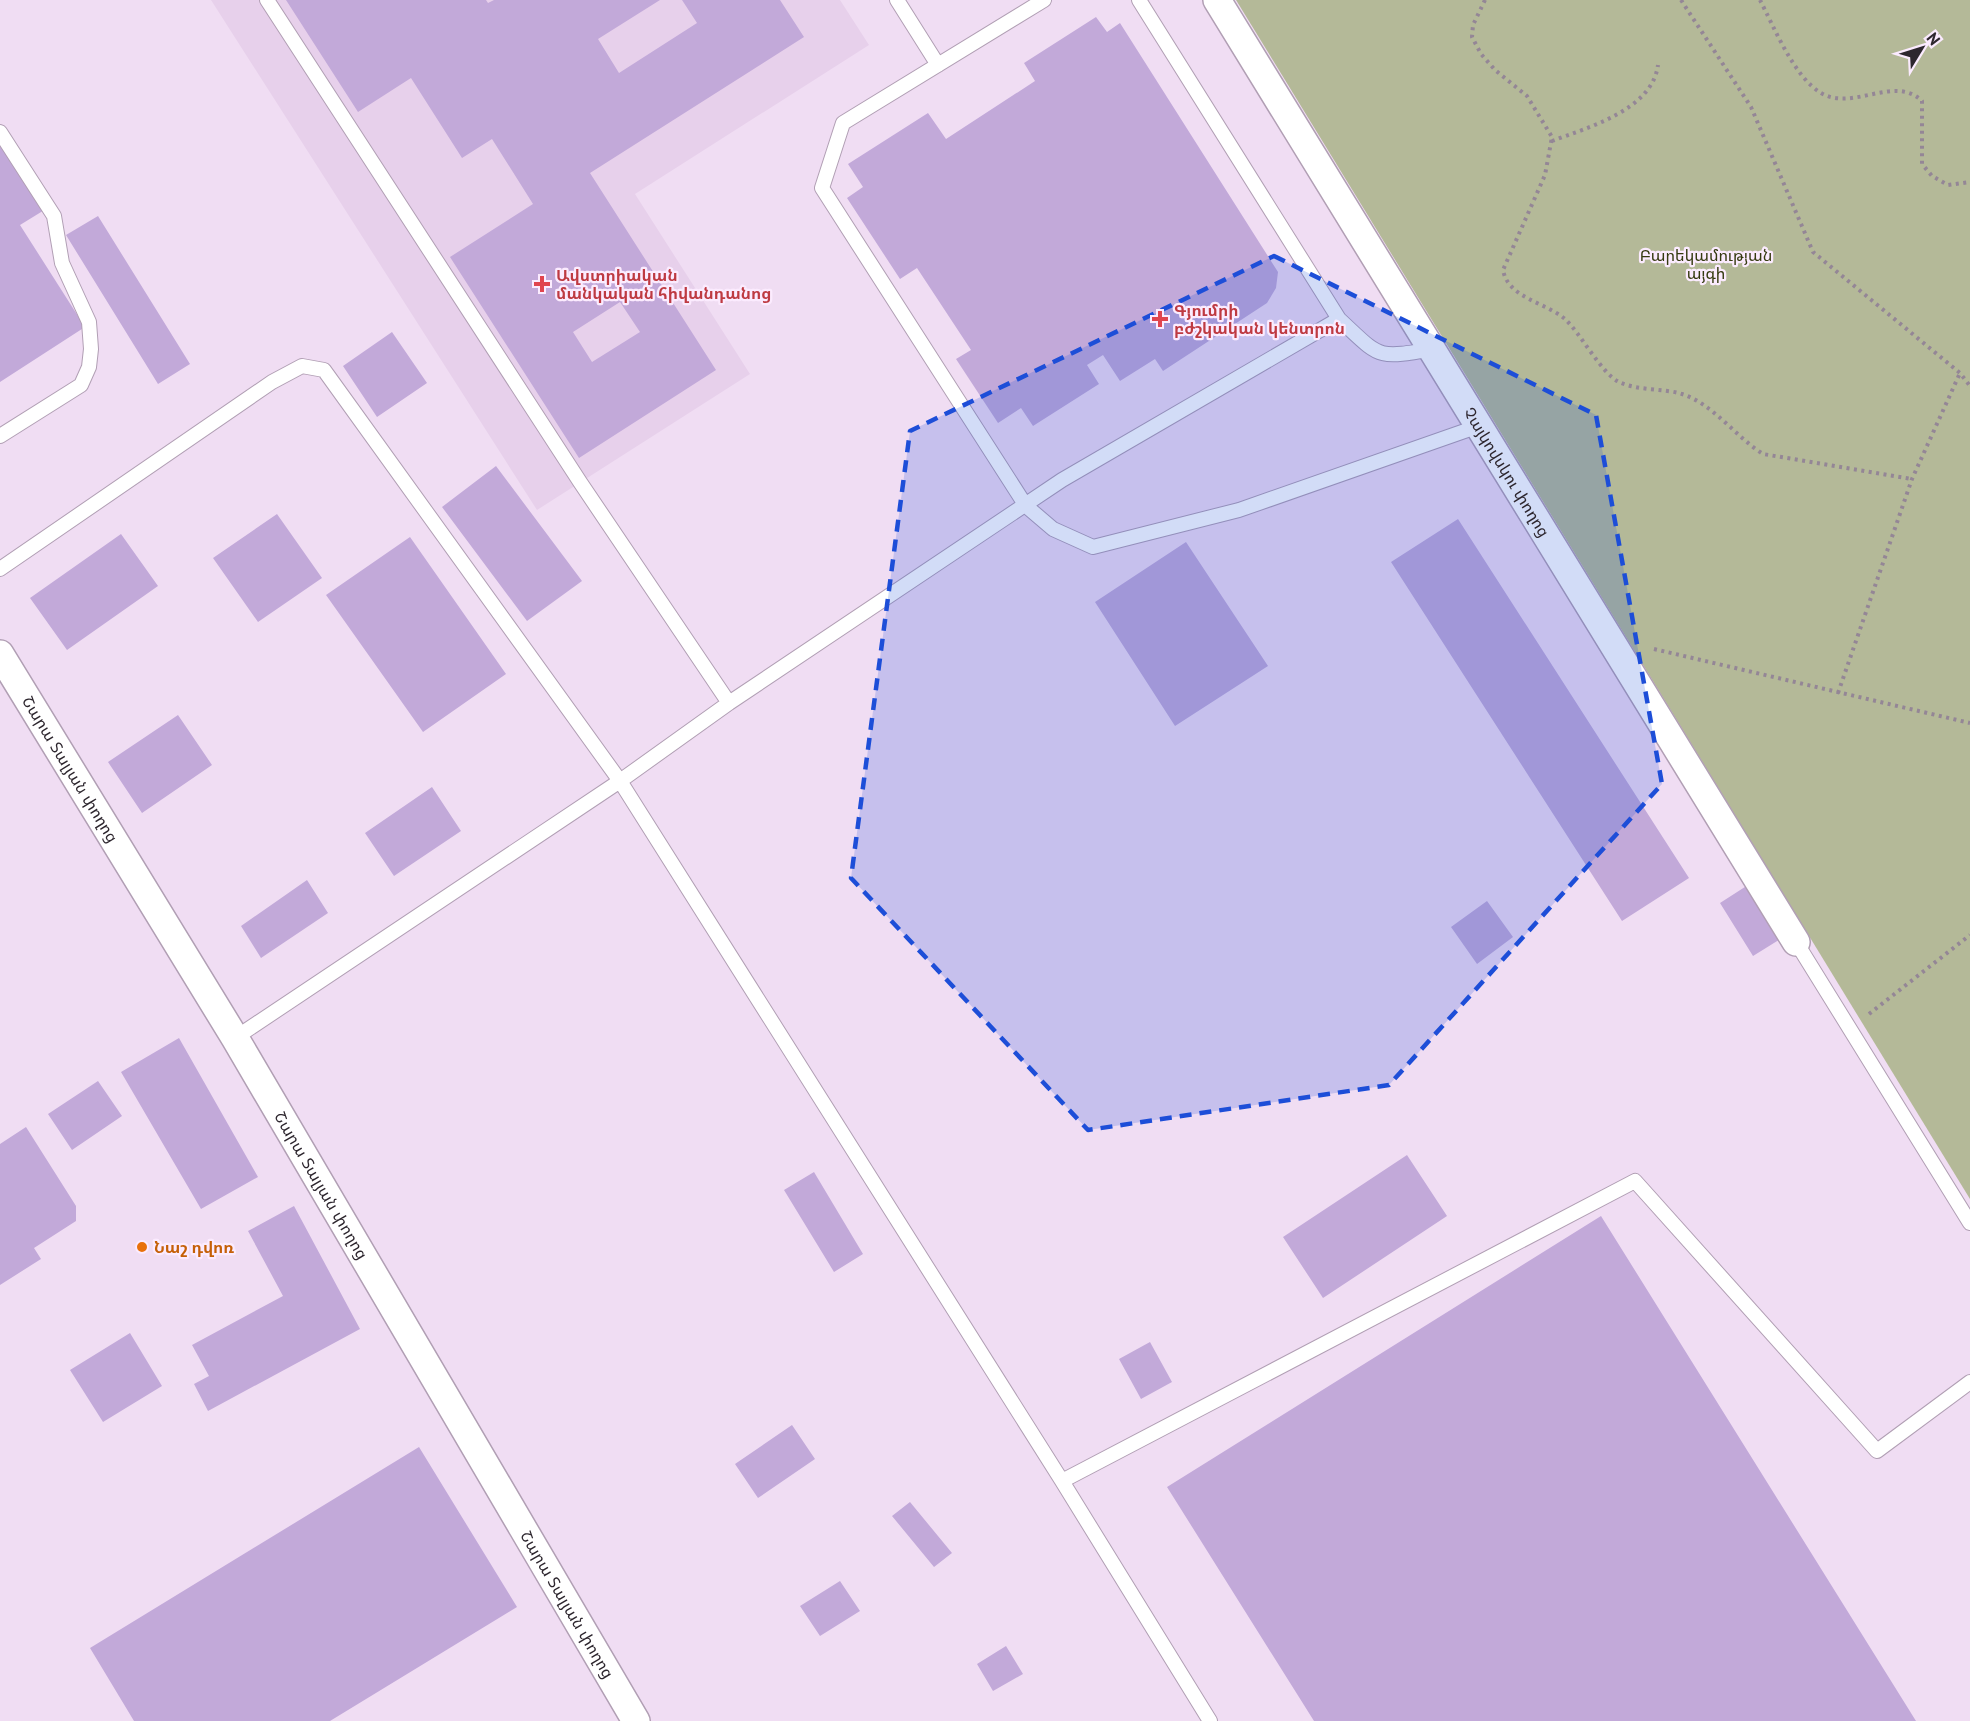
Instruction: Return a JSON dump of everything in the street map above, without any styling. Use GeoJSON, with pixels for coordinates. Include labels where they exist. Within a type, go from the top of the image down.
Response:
{"type":"FeatureCollection","features":[{"type":"Feature","properties":{"kind":"street","name":"Չայկովսկու փողոց"},"geometry":{"type":"LineString","coordinates":[[1217,0],[1796,942]]}},
{"type":"Feature","properties":{"kind":"street","name":"Շարա Տալյան փողոց"},"geometry":{"type":"LineString","coordinates":[[0,654],[235,1038],[636,1721]]}},
{"type":"Feature","properties":{"kind":"lane"},"geometry":{"type":"LineString","coordinates":[[267,0],[580,482],[729,703]]}},
{"type":"Feature","properties":{"kind":"lane"},"geometry":{"type":"LineString","coordinates":[[897,0],[938,65]]}},
{"type":"Feature","properties":{"kind":"lane"},"geometry":{"type":"LineString","coordinates":[[1044,0],[843,123],[822,188],[1026,506],[1053,530],[1093,547],[1239,510],[1479,426]]}},
{"type":"Feature","properties":{"kind":"lane"},"geometry":{"type":"LineString","coordinates":[[1139,0],[1339,319],[1376,353],[1394,356],[1432,350]]}},
{"type":"Feature","properties":{"kind":"lane"},"geometry":{"type":"LineString","coordinates":[[0,132],[54,216],[62,263],[88,322],[91,350],[89,367],[81,385],[0,436]]}},
{"type":"Feature","properties":{"kind":"lane"},"geometry":{"type":"LineString","coordinates":[[235,1038],[620,781],[729,703],[1062,480],[1339,319]]}},
{"type":"Feature","properties":{"kind":"lane"},"geometry":{"type":"LineString","coordinates":[[0,569],[272,382],[302,366],[324,370],[620,781],[1062,1480],[1210,1721]]}},
{"type":"Feature","properties":{"kind":"lane"},"geometry":{"type":"LineString","coordinates":[[1796,942],[1848,1030],[1970,1223]]}},
{"type":"Feature","properties":{"kind":"lane"},"geometry":{"type":"LineString","coordinates":[[1062,1480],[1635,1181],[1877,1451],[1970,1382]]}},
{"type":"Feature","properties":{"kind":"path"},"geometry":{"type":"LineString","coordinates":[[1485,0],[1473,25],[1472,38],[1495,70],[1527,96],[1552,141],[1545,175],[1503,270],[1504,280],[1517,293],[1539,302],[1565,320],[1618,382],[1683,394],[1701,404],[1745,443],[1763,454],[1912,479]]}},
{"type":"Feature","properties":{"kind":"path"},"geometry":{"type":"LineString","coordinates":[[1681,0],[1751,107],[1813,252],[1960,373],[1970,386]]}},
{"type":"Feature","properties":{"kind":"path"},"geometry":{"type":"LineString","coordinates":[[1760,0],[1805,80],[1822,94],[1847,100],[1901,90],[1914,93],[1923,101],[1922,164],[1932,176],[1948,185],[1970,182]]}},
{"type":"Feature","properties":{"kind":"path"},"geometry":{"type":"LineString","coordinates":[[1552,141],[1590,127],[1641,98],[1656,81],[1658,65]]}},
{"type":"Feature","properties":{"kind":"path"},"geometry":{"type":"LineString","coordinates":[[1838,693],[1912,479],[1960,373]]}},
{"type":"Feature","properties":{"kind":"path"},"geometry":{"type":"LineString","coordinates":[[1653,649],[1970,723]]}},
{"type":"Feature","properties":{"kind":"path"},"geometry":{"type":"LineString","coordinates":[[1848,1030],[1970,935]]}},
{"type":"Feature","properties":{"kind":"highlighted area"},"geometry":{"type":"Polygon","coordinates":[[[1274,256],[1596,415],[1662,784],[1389,1085],[1088,1130],[851,878],[910,431],[1274,256]]]}},
{"type":"Feature","properties":{"kind":"shaded area","name":"Ավստրիական մանկական հիվանդանոց"},"geometry":{"type":"Polygon","coordinates":[[[211,0],[840,0],[869,45],[635,194],[750,374],[537,510],[211,0]]]}},
{"type":"Feature","properties":{"kind":"green space","name":"Բարեկամության այգի"},"geometry":{"type":"Polygon","coordinates":[[[1236,0],[1970,0],[1970,1199],[1236,0]]]}},
{"type":"Feature","properties":{"kind":"building"},"geometry":{"type":"Polygon","coordinates":[[[286,0],[486,0],[488,3],[494,0],[660,0],[598,39],[619,73],[697,23],[682,0],[780,0],[804,37],[590,173],[716,370],[579,458],[450,257],[533,204],[492,139],[462,158],[411,78],[358,112],[286,0]],[[620,302],[573,332],[592,362],[640,332],[620,302]]]}},
{"type":"Feature","properties":{"kind":"building","name":"Գյումրի բժշկական կենտրոն"},"geometry":{"type":"Polygon","coordinates":[[[1096,17],[1107,32],[1120,23],[1278,272],[1276,288],[1267,303],[1163,371],[1155,359],[1120,381],[1103,355],[1087,365],[1099,384],[1033,426],[1021,408],[998,423],[956,359],[971,350],[917,268],[900,279],[847,198],[863,187],[848,164],[928,113],[946,139],[1035,81],[1024,63],[1096,17]]]}},
{"type":"Feature","properties":{"kind":"building"},"geometry":{"type":"Polygon","coordinates":[[[0,138],[46,209],[20,225],[85,327],[0,382],[0,138]]]}},
{"type":"Feature","properties":{"kind":"building"},"geometry":{"type":"Polygon","coordinates":[[[98,216],[190,364],[158,384],[66,235],[98,216]]]}},
{"type":"Feature","properties":{"kind":"building"},"geometry":{"type":"Polygon","coordinates":[[[392,332],[427,383],[377,417],[343,366],[392,332]]]}},
{"type":"Feature","properties":{"kind":"building"},"geometry":{"type":"Polygon","coordinates":[[[496,466],[582,581],[527,621],[442,507],[496,466]]]}},
{"type":"Feature","properties":{"kind":"building"},"geometry":{"type":"Polygon","coordinates":[[[277,514],[322,578],[258,622],[213,558],[277,514]]]}},
{"type":"Feature","properties":{"kind":"building"},"geometry":{"type":"Polygon","coordinates":[[[1458,519],[1689,878],[1622,921],[1391,562],[1458,519]]]}},
{"type":"Feature","properties":{"kind":"building"},"geometry":{"type":"Polygon","coordinates":[[[121,534],[158,586],[67,650],[30,598],[121,534]]]}},
{"type":"Feature","properties":{"kind":"building"},"geometry":{"type":"Polygon","coordinates":[[[410,537],[506,674],[423,732],[326,595],[410,537]]]}},
{"type":"Feature","properties":{"kind":"building"},"geometry":{"type":"Polygon","coordinates":[[[1186,542],[1268,666],[1175,726],[1095,602],[1186,542]]]}},
{"type":"Feature","properties":{"kind":"building"},"geometry":{"type":"Polygon","coordinates":[[[178,715],[212,765],[142,813],[108,762],[178,715]]]}},
{"type":"Feature","properties":{"kind":"building"},"geometry":{"type":"Polygon","coordinates":[[[432,787],[461,831],[394,876],[365,833],[432,787]]]}},
{"type":"Feature","properties":{"kind":"building"},"geometry":{"type":"Polygon","coordinates":[[[307,880],[328,913],[261,958],[241,926],[307,880]]]}},
{"type":"Feature","properties":{"kind":"building"},"geometry":{"type":"Polygon","coordinates":[[[1748,885],[1782,938],[1753,956],[1720,903],[1748,885]]]}},
{"type":"Feature","properties":{"kind":"building"},"geometry":{"type":"Polygon","coordinates":[[[1487,901],[1513,937],[1477,964],[1451,927],[1487,901]]]}},
{"type":"Feature","properties":{"kind":"building"},"geometry":{"type":"Polygon","coordinates":[[[179,1038],[258,1177],[201,1209],[121,1072],[179,1038]]]}},
{"type":"Feature","properties":{"kind":"building"},"geometry":{"type":"Polygon","coordinates":[[[98,1081],[122,1116],[72,1150],[48,1114],[98,1081]]]}},
{"type":"Feature","properties":{"kind":"building"},"geometry":{"type":"Polygon","coordinates":[[[26,1127],[76,1206],[76,1221],[34,1248],[41,1259],[0,1285],[0,1144],[26,1127]]]}},
{"type":"Feature","properties":{"kind":"building"},"geometry":{"type":"Polygon","coordinates":[[[1407,1155],[1447,1216],[1323,1298],[1283,1237],[1407,1155]]]}},
{"type":"Feature","properties":{"kind":"building"},"geometry":{"type":"Polygon","coordinates":[[[814,1172],[863,1254],[834,1272],[784,1190],[814,1172]]]}},
{"type":"Feature","properties":{"kind":"building"},"geometry":{"type":"Polygon","coordinates":[[[294,1206],[360,1329],[208,1411],[194,1384],[209,1376],[192,1345],[283,1296],[248,1231],[294,1206]]]}},
{"type":"Feature","properties":{"kind":"building"},"geometry":{"type":"Polygon","coordinates":[[[1601,1216],[1916,1721],[1314,1721],[1167,1487],[1601,1216]]]}},
{"type":"Feature","properties":{"kind":"building"},"geometry":{"type":"Polygon","coordinates":[[[130,1333],[162,1386],[103,1422],[70,1370],[130,1333]]]}},
{"type":"Feature","properties":{"kind":"building"},"geometry":{"type":"Polygon","coordinates":[[[1150,1342],[1172,1382],[1141,1399],[1119,1359],[1150,1342]]]}},
{"type":"Feature","properties":{"kind":"building"},"geometry":{"type":"Polygon","coordinates":[[[792,1425],[815,1459],[758,1498],[735,1464],[792,1425]]]}},
{"type":"Feature","properties":{"kind":"building"},"geometry":{"type":"Polygon","coordinates":[[[419,1447],[517,1607],[330,1721],[134,1721],[90,1648],[419,1447]]]}},
{"type":"Feature","properties":{"kind":"building"},"geometry":{"type":"Polygon","coordinates":[[[910,1502],[952,1553],[934,1567],[892,1516],[910,1502]]]}},
{"type":"Feature","properties":{"kind":"building"},"geometry":{"type":"Polygon","coordinates":[[[840,1581],[860,1611],[820,1636],[800,1606],[840,1581]]]}},
{"type":"Feature","properties":{"kind":"building"},"geometry":{"type":"Polygon","coordinates":[[[1006,1646],[1023,1674],[993,1691],[977,1664],[1006,1646]]]}},
{"type":"Feature","properties":{"kind":"place","name":"Ավստրիական մանկական հիվանդանոց"},"geometry":{"type":"Point","coordinates":[542,284]}},
{"type":"Feature","properties":{"kind":"place","name":"Գյումրի բժշկական կենտրոն"},"geometry":{"type":"Point","coordinates":[1160,319]}},
{"type":"Feature","properties":{"kind":"place","name":"Նաշ դվոռ"},"geometry":{"type":"Point","coordinates":[142,1247]}}]}
